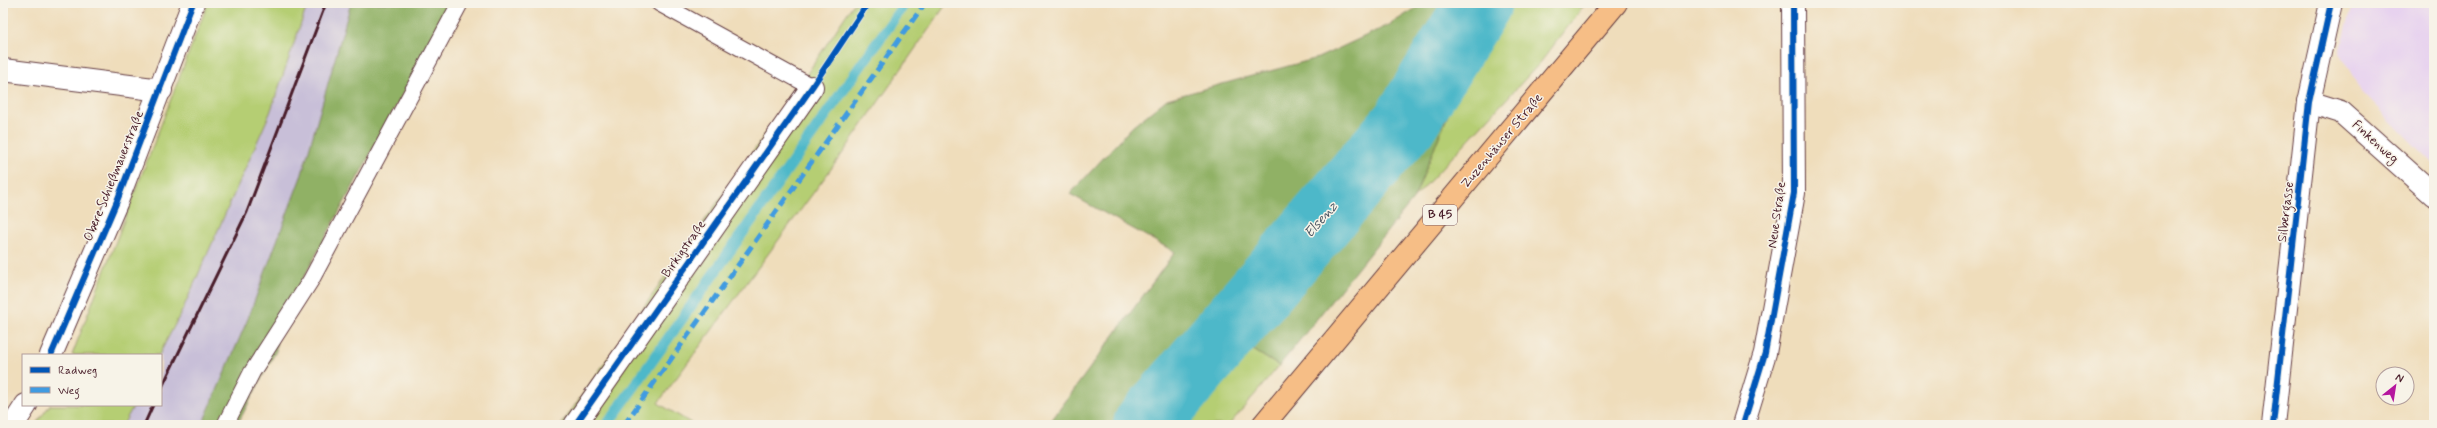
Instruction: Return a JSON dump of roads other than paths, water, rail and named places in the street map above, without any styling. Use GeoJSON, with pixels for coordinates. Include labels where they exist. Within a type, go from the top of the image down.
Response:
{"type":"FeatureCollection","features":[{"type":"Feature","properties":{"kind":"main road","name":"Zuzenhäuser Straße"},"geometry":{"type":"LineString","coordinates":[[1263,425],[1616,3]]}},
{"type":"Feature","properties":{"kind":"street","name":"Obere Schießmauerstraße"},"geometry":{"type":"LineString","coordinates":[[51,354],[117,200],[161,90],[193,3]]}},
{"type":"Feature","properties":{"kind":"street","name":"Neue Straße"},"geometry":{"type":"LineString","coordinates":[[1743,425],[1765,353],[1794,193],[1793,3]]}},
{"type":"Feature","properties":{"kind":"street","name":"Silbergasse"},"geometry":{"type":"LineString","coordinates":[[2273,425],[2309,102],[2332,3]]}},
{"type":"Feature","properties":{"kind":"street"},"geometry":{"type":"LineString","coordinates":[[3,70],[161,90]]}},
{"type":"Feature","properties":{"kind":"street","name":"Birkigstraße"},"geometry":{"type":"LineString","coordinates":[[575,425],[812,86]]}},
{"type":"Feature","properties":{"kind":"street","name":"Finkenweg"},"geometry":{"type":"LineString","coordinates":[[2309,102],[2341,112],[2434,194]]}},
{"type":"Feature","properties":{"kind":"street"},"geometry":{"type":"LineString","coordinates":[[13,425],[25,406]]}},
{"type":"Feature","properties":{"kind":"lane"},"geometry":{"type":"LineString","coordinates":[[225,425],[252,372],[311,280],[460,3]]}},
{"type":"Feature","properties":{"kind":"lane"},"geometry":{"type":"LineString","coordinates":[[660,3],[812,86]]}},
{"type":"Feature","properties":{"kind":"waterway"},"geometry":{"type":"LineString","coordinates":[[607,425],[905,3]]}},
{"type":"Feature","properties":{"kind":"waterway","name":"Elsenz"},"geometry":{"type":"LineString","coordinates":[[1146,425],[1404,124],[1479,3]]}},
{"type":"Feature","properties":{"kind":"railway"},"geometry":{"type":"LineString","coordinates":[[162,387],[247,212],[326,3]]}},
{"type":"Feature","properties":{"kind":"railway"},"geometry":{"type":"LineString","coordinates":[[144,425],[153,406]]}}]}
